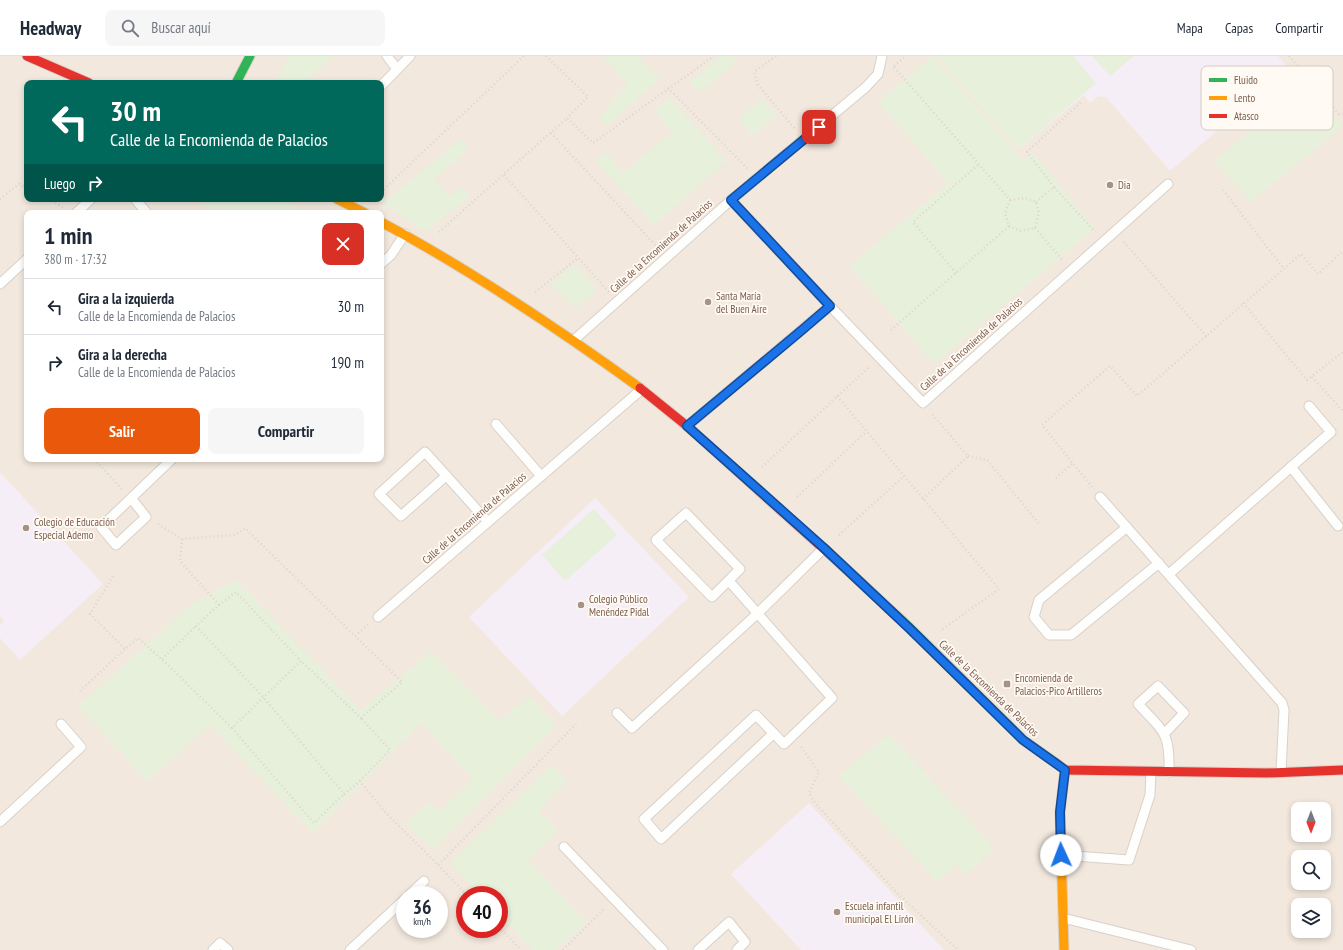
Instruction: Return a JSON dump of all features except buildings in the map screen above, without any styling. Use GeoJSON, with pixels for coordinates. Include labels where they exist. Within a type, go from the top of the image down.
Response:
{"type":"FeatureCollection","features":[{"type":"Feature","properties":{"kind":"street"},"geometry":{"type":"LineString","coordinates":[[27,56],[82,80]]}},
{"type":"Feature","properties":{"kind":"street"},"geometry":{"type":"LineString","coordinates":[[238,80],[250,56]]}},
{"type":"Feature","properties":{"kind":"street"},"geometry":{"type":"LineString","coordinates":[[344,202],[359,210]]}},
{"type":"Feature","properties":{"kind":"street","name":"Calle de la Encomienda de Palacios"},"geometry":{"type":"LineString","coordinates":[[384,224],[424,245],[574,340],[642,389],[687,426],[824,548],[925,643],[1023,740],[1065,770]]}},
{"type":"Feature","properties":{"kind":"street"},"geometry":{"type":"LineString","coordinates":[[1064,950],[1060,812],[1065,770],[1151,772],[1281,772],[1343,770]]}},
{"type":"Feature","properties":{"kind":"lane"},"geometry":{"type":"LineString","coordinates":[[387,56],[397,69]]}},
{"type":"Feature","properties":{"kind":"lane"},"geometry":{"type":"LineString","coordinates":[[384,83],[410,56]]}},
{"type":"Feature","properties":{"kind":"lane","name":"Calle de la Encomienda de Palacios"},"geometry":{"type":"LineString","coordinates":[[574,340],[731,200],[866,87],[878,74],[882,56]]}},
{"type":"Feature","properties":{"kind":"lane","name":"Calle de la Encomienda de Palacios"},"geometry":{"type":"LineString","coordinates":[[731,200],[923,403],[1168,184]]}},
{"type":"Feature","properties":{"kind":"lane"},"geometry":{"type":"LineString","coordinates":[[79,210],[88,202]]}},
{"type":"Feature","properties":{"kind":"lane"},"geometry":{"type":"LineString","coordinates":[[138,202],[144,210]]}},
{"type":"Feature","properties":{"kind":"lane"},"geometry":{"type":"LineString","coordinates":[[384,261],[391,254],[404,234]]}},
{"type":"Feature","properties":{"kind":"lane"},"geometry":{"type":"LineString","coordinates":[[0,284],[24,262]]}},
{"type":"Feature","properties":{"kind":"lane"},"geometry":{"type":"LineString","coordinates":[[687,426],[830,306]]}},
{"type":"Feature","properties":{"kind":"lane","name":"Calle de la Encomienda de Palacios"},"geometry":{"type":"LineString","coordinates":[[378,617],[642,389]]}},
{"type":"Feature","properties":{"kind":"lane"},"geometry":{"type":"LineString","coordinates":[[1169,574],[1331,432],[1310,406]]}},
{"type":"Feature","properties":{"kind":"lane"},"geometry":{"type":"LineString","coordinates":[[496,424],[542,476]]}},
{"type":"Feature","properties":{"kind":"lane"},"geometry":{"type":"LineString","coordinates":[[446,476],[401,516],[379,494],[425,452],[488,522]]}},
{"type":"Feature","properties":{"kind":"lane"},"geometry":{"type":"LineString","coordinates":[[131,498],[146,517],[116,545],[101,527],[131,498],[169,462]]}},
{"type":"Feature","properties":{"kind":"lane"},"geometry":{"type":"LineString","coordinates":[[1291,467],[1338,526]]}},
{"type":"Feature","properties":{"kind":"lane"},"geometry":{"type":"LineString","coordinates":[[1100,497],[1282,703],[1284,710],[1281,772]]}},
{"type":"Feature","properties":{"kind":"lane"},"geometry":{"type":"LineString","coordinates":[[686,513],[740,569],[729,581],[712,597],[656,540],[686,513]]}},
{"type":"Feature","properties":{"kind":"lane"},"geometry":{"type":"LineString","coordinates":[[1127,527],[1039,600],[1034,617],[1049,634],[1071,634],[1159,563]]}},
{"type":"Feature","properties":{"kind":"lane"},"geometry":{"type":"LineString","coordinates":[[617,713],[632,728],[757,614],[824,548]]}},
{"type":"Feature","properties":{"kind":"lane"},"geometry":{"type":"LineString","coordinates":[[729,581],[832,698],[784,744],[774,733],[756,715],[644,819],[661,838],[774,733]]}},
{"type":"Feature","properties":{"kind":"lane"},"geometry":{"type":"LineString","coordinates":[[1165,732],[1184,713],[1158,686],[1138,704],[1165,732],[1170,749],[1169,772]]}},
{"type":"Feature","properties":{"kind":"lane"},"geometry":{"type":"LineString","coordinates":[[0,822],[81,747],[61,724]]}},
{"type":"Feature","properties":{"kind":"lane"},"geometry":{"type":"LineString","coordinates":[[1061,855],[1129,860],[1150,795],[1151,772]]}},
{"type":"Feature","properties":{"kind":"lane"},"geometry":{"type":"LineString","coordinates":[[564,847],[663,950]]}},
{"type":"Feature","properties":{"kind":"lane"},"geometry":{"type":"LineString","coordinates":[[419,886],[424,881]]}},
{"type":"Feature","properties":{"kind":"lane"},"geometry":{"type":"LineString","coordinates":[[350,950],[396,907]]}},
{"type":"Feature","properties":{"kind":"lane"},"geometry":{"type":"LineString","coordinates":[[1063,918],[1191,950]]}},
{"type":"Feature","properties":{"kind":"lane"},"geometry":{"type":"LineString","coordinates":[[698,950],[729,922],[745,942],[737,950]]}},
{"type":"Feature","properties":{"kind":"lane"},"geometry":{"type":"LineString","coordinates":[[213,950],[220,943],[228,950]]}},
{"type":"Feature","properties":{"kind":"path"},"geometry":{"type":"LineString","coordinates":[[384,189],[524,56]]}},
{"type":"Feature","properties":{"kind":"path"},"geometry":{"type":"LineString","coordinates":[[424,245],[551,133],[588,97],[546,56]]}},
{"type":"Feature","properties":{"kind":"path"},"geometry":{"type":"LineString","coordinates":[[567,118],[593,143],[714,56]]}},
{"type":"Feature","properties":{"kind":"path"},"geometry":{"type":"LineString","coordinates":[[776,56],[754,72],[758,85],[804,139]]}},
{"type":"Feature","properties":{"kind":"path"},"geometry":{"type":"LineString","coordinates":[[1288,56],[1297,66]]}},
{"type":"Feature","properties":{"kind":"path"},"geometry":{"type":"LineString","coordinates":[[893,66],[1010,200]]}},
{"type":"Feature","properties":{"kind":"path"},"geometry":{"type":"LineString","coordinates":[[668,88],[758,178]]}},
{"type":"Feature","properties":{"kind":"path"},"geometry":{"type":"LineString","coordinates":[[1081,102],[1027,152],[1054,187],[1104,242]]}},
{"type":"Feature","properties":{"kind":"path"},"geometry":{"type":"LineString","coordinates":[[1333,107],[1339,114],[1343,114]]}},
{"type":"Feature","properties":{"kind":"path"},"geometry":{"type":"LineString","coordinates":[[551,133],[667,258]]}},
{"type":"Feature","properties":{"kind":"path"},"geometry":{"type":"LineString","coordinates":[[956,273],[913,222],[979,164]]}},
{"type":"Feature","properties":{"kind":"path"},"geometry":{"type":"LineString","coordinates":[[504,175],[617,302]]}},
{"type":"Feature","properties":{"kind":"path"},"geometry":{"type":"LineString","coordinates":[[0,199],[19,184],[24,186]]}},
{"type":"Feature","properties":{"kind":"path"},"geometry":{"type":"LineString","coordinates":[[1036,202],[1054,187]]}},
{"type":"Feature","properties":{"kind":"path"},"geometry":{"type":"LineString","coordinates":[[1224,190],[1284,269]]}},
{"type":"Feature","properties":{"kind":"path"},"geometry":{"type":"LineString","coordinates":[[1010,200],[1025,198],[1036,202]]}},
{"type":"Feature","properties":{"kind":"path"},"geometry":{"type":"LineString","coordinates":[[1010,200],[1005,213],[1009,226],[1020,231],[1035,228]]}},
{"type":"Feature","properties":{"kind":"path"},"geometry":{"type":"LineString","coordinates":[[53,202],[64,208]]}},
{"type":"Feature","properties":{"kind":"path"},"geometry":{"type":"LineString","coordinates":[[1035,228],[1039,212],[1036,202]]}},
{"type":"Feature","properties":{"kind":"path"},"geometry":{"type":"LineString","coordinates":[[891,330],[1009,226]]}},
{"type":"Feature","properties":{"kind":"path"},"geometry":{"type":"LineString","coordinates":[[1035,228],[1071,270]]}},
{"type":"Feature","properties":{"kind":"path"},"geometry":{"type":"LineString","coordinates":[[1115,231],[1207,336]]}},
{"type":"Feature","properties":{"kind":"path"},"geometry":{"type":"LineString","coordinates":[[1100,497],[1042,425],[1110,366],[1137,396],[1301,254],[1318,274],[1343,251]]}},
{"type":"Feature","properties":{"kind":"path"},"geometry":{"type":"LineString","coordinates":[[519,305],[578,258]]}},
{"type":"Feature","properties":{"kind":"path"},"geometry":{"type":"LineString","coordinates":[[1243,303],[1307,380],[1343,352]]}},
{"type":"Feature","properties":{"kind":"path"},"geometry":{"type":"LineString","coordinates":[[747,481],[879,357]]}},
{"type":"Feature","properties":{"kind":"path"},"geometry":{"type":"LineString","coordinates":[[1312,377],[1343,411]]}},
{"type":"Feature","properties":{"kind":"path"},"geometry":{"type":"LineString","coordinates":[[837,396],[999,589],[925,643]]}},
{"type":"Feature","properties":{"kind":"path"},"geometry":{"type":"LineString","coordinates":[[923,403],[968,456],[986,460],[1040,524]]}},
{"type":"Feature","properties":{"kind":"path"},"geometry":{"type":"LineString","coordinates":[[782,511],[866,432]]}},
{"type":"Feature","properties":{"kind":"path"},"geometry":{"type":"LineString","coordinates":[[923,499],[968,456]]}},
{"type":"Feature","properties":{"kind":"path"},"geometry":{"type":"LineString","coordinates":[[97,462],[131,498]]}},
{"type":"Feature","properties":{"kind":"path"},"geometry":{"type":"LineString","coordinates":[[1056,478],[1073,463]]}},
{"type":"Feature","properties":{"kind":"path"},"geometry":{"type":"LineString","coordinates":[[824,548],[904,476]]}},
{"type":"Feature","properties":{"kind":"path"},"geometry":{"type":"LineString","coordinates":[[146,517],[182,539],[235,535],[245,528],[402,682],[361,718]]}},
{"type":"Feature","properties":{"kind":"path"},"geometry":{"type":"LineString","coordinates":[[182,539],[180,561],[219,605]]}},
{"type":"Feature","properties":{"kind":"path"},"geometry":{"type":"LineString","coordinates":[[113,576],[90,614],[125,649]]}},
{"type":"Feature","properties":{"kind":"path"},"geometry":{"type":"LineString","coordinates":[[80,691],[138,638],[162,659],[232,728],[314,823],[360,781],[390,750],[361,718],[301,661],[236,592],[219,605],[162,659]]}},
{"type":"Feature","properties":{"kind":"path"},"geometry":{"type":"LineString","coordinates":[[355,636],[378,617]]}},
{"type":"Feature","properties":{"kind":"path"},"geometry":{"type":"LineString","coordinates":[[196,626],[264,698],[344,794]]}},
{"type":"Feature","properties":{"kind":"path"},"geometry":{"type":"LineString","coordinates":[[232,728],[301,661]]}},
{"type":"Feature","properties":{"kind":"path"},"geometry":{"type":"LineString","coordinates":[[438,865],[576,724]]}},
{"type":"Feature","properties":{"kind":"path"},"geometry":{"type":"LineString","coordinates":[[792,735],[819,772],[809,793],[815,804],[897,893],[958,950]]}},
{"type":"Feature","properties":{"kind":"path"},"geometry":{"type":"LineString","coordinates":[[360,781],[384,810],[459,886]]}},
{"type":"Feature","properties":{"kind":"path"},"geometry":{"type":"LineString","coordinates":[[563,950],[607,906]]}},
{"type":"Feature","properties":{"kind":"path"},"geometry":{"type":"LineString","coordinates":[[508,936],[521,950]]}},
{"type":"Feature","properties":{"kind":"shaded area"},"geometry":{"type":"Polygon","coordinates":[[[0,56],[1343,56],[1343,950],[0,950],[0,56]]]}},
{"type":"Feature","properties":{"kind":"shaded area"},"geometry":{"type":"Polygon","coordinates":[[[938,56],[1278,56],[1286,66],[1201,66],[1201,130],[1218,130],[1170,171],[1107,98],[1098,96],[1090,103],[1084,95],[1018,150],[938,56]]]}},
{"type":"Feature","properties":{"kind":"shaded area","name":"Colegio de Educación Especial Ademo"},"geometry":{"type":"Polygon","coordinates":[[[0,472],[103,584],[20,660],[0,638],[0,625],[4,621],[0,616],[0,472]]]}},
{"type":"Feature","properties":{"kind":"shaded area","name":"Colegio Público Menéndez Pidal"},"geometry":{"type":"Polygon","coordinates":[[[595,498],[689,597],[562,716],[469,617],[595,498]]]}},
{"type":"Feature","properties":{"kind":"shaded area","name":"Escuela infantil municipal El Lirón"},"geometry":{"type":"Polygon","coordinates":[[[809,803],[944,950],[801,950],[731,874],[809,803]]]}},
{"type":"Feature","properties":{"kind":"green space"},"geometry":{"type":"Polygon","coordinates":[[[289,56],[334,56],[306,80],[277,80],[289,56]]]}},
{"type":"Feature","properties":{"kind":"green space"},"geometry":{"type":"Polygon","coordinates":[[[602,56],[639,56],[660,79],[607,126],[599,119],[612,101],[628,85],[602,56]]]}},
{"type":"Feature","properties":{"kind":"green space"},"geometry":{"type":"Polygon","coordinates":[[[720,56],[731,56],[737,62],[699,93],[690,82],[720,56]]]}},
{"type":"Feature","properties":{"kind":"green space"},"geometry":{"type":"Polygon","coordinates":[[[933,56],[1023,161],[1033,153],[1095,228],[934,364],[850,266],[948,183],[878,102],[933,56]]]}},
{"type":"Feature","properties":{"kind":"green space"},"geometry":{"type":"Polygon","coordinates":[[[938,56],[1073,56],[1096,83],[1018,150],[938,56]]]}},
{"type":"Feature","properties":{"kind":"green space"},"geometry":{"type":"Polygon","coordinates":[[[1092,56],[1134,56],[1110,76],[1092,56]]]}},
{"type":"Feature","properties":{"kind":"green space"},"geometry":{"type":"Polygon","coordinates":[[[669,97],[727,161],[654,225],[595,160],[605,151],[623,173],[672,132],[654,111],[669,97]]]}},
{"type":"Feature","properties":{"kind":"green space"},"geometry":{"type":"Polygon","coordinates":[[[762,98],[777,115],[752,136],[738,119],[762,98]]]}},
{"type":"Feature","properties":{"kind":"green space"},"geometry":{"type":"Polygon","coordinates":[[[1333,115],[1343,126],[1251,202],[1214,161],[1252,130],[1333,130],[1333,115]]]}},
{"type":"Feature","properties":{"kind":"green space"},"geometry":{"type":"Polygon","coordinates":[[[461,139],[469,149],[434,179],[449,197],[461,187],[470,197],[425,232],[383,203],[461,139]]]}},
{"type":"Feature","properties":{"kind":"green space"},"geometry":{"type":"Polygon","coordinates":[[[203,202],[284,202],[303,210],[209,210],[203,202]]]}},
{"type":"Feature","properties":{"kind":"green space"},"geometry":{"type":"Polygon","coordinates":[[[575,264],[598,290],[576,308],[550,285],[575,264]]]}},
{"type":"Feature","properties":{"kind":"green space"},"geometry":{"type":"Polygon","coordinates":[[[594,509],[617,535],[565,581],[542,555],[594,509]]]}},
{"type":"Feature","properties":{"kind":"green space"},"geometry":{"type":"Polygon","coordinates":[[[236,580],[361,710],[431,651],[499,720],[530,697],[556,726],[433,850],[405,824],[429,802],[439,811],[473,779],[421,723],[313,833],[210,725],[147,781],[78,706],[191,605],[236,580]]]}},
{"type":"Feature","properties":{"kind":"green space"},"geometry":{"type":"Polygon","coordinates":[[[889,734],[990,843],[993,850],[966,875],[956,864],[937,882],[839,776],[889,734]]]}},
{"type":"Feature","properties":{"kind":"green space"},"geometry":{"type":"Polygon","coordinates":[[[552,765],[567,781],[539,811],[558,831],[528,860],[586,922],[556,950],[533,950],[508,924],[508,886],[472,886],[450,863],[552,765]]]}},
{"type":"Feature","properties":{"kind":"traffic: fast"},"geometry":{"type":"LineString","coordinates":[[238,80],[250,56]]}},
{"type":"Feature","properties":{"kind":"traffic: fast"},"geometry":{"type":"LineString","coordinates":[[855,577],[909,627],[1023,740],[1056,763]]}},
{"type":"Feature","properties":{"kind":"traffic: slow"},"geometry":{"type":"LineString","coordinates":[[343,202],[359,210]]}},
{"type":"Feature","properties":{"kind":"traffic: slow"},"geometry":{"type":"LineString","coordinates":[[384,224],[415,240],[513,300],[640,388]]}},
{"type":"Feature","properties":{"kind":"traffic: slow"},"geometry":{"type":"LineString","coordinates":[[1064,950],[1060,812],[1065,770]]}},
{"type":"Feature","properties":{"kind":"traffic: jam"},"geometry":{"type":"LineString","coordinates":[[27,56],[82,80]]}},
{"type":"Feature","properties":{"kind":"traffic: jam"},"geometry":{"type":"LineString","coordinates":[[640,388],[687,426],[855,577]]}},
{"type":"Feature","properties":{"kind":"traffic: jam"},"geometry":{"type":"LineString","coordinates":[[1056,763],[1065,770],[1267,773],[1343,770]]}},
{"type":"Feature","properties":{"kind":"place","name":"Dia"},"geometry":{"type":"Point","coordinates":[1110,185]}},
{"type":"Feature","properties":{"kind":"place","name":"Santa María del Buen Aire"},"geometry":{"type":"Point","coordinates":[708,302]}},
{"type":"Feature","properties":{"kind":"place","name":"Colegio de Educación Especial Ademo"},"geometry":{"type":"Point","coordinates":[26,528]}},
{"type":"Feature","properties":{"kind":"place","name":"Colegio Público Menéndez Pidal"},"geometry":{"type":"Point","coordinates":[581,605]}},
{"type":"Feature","properties":{"kind":"place","name":"Encomienda de Palacios-Pico Artilleros"},"geometry":{"type":"Point","coordinates":[1007,684]}},
{"type":"Feature","properties":{"kind":"place","name":"Escuela infantil municipal El Lirón"},"geometry":{"type":"Point","coordinates":[837,912]}},
{"type":"Feature","properties":{"kind":"route"},"geometry":{"type":"LineString","coordinates":[[819,127],[731,200],[830,306],[687,426],[824,548],[909,628],[1023,740],[1065,770],[1060,812],[1061,855]]}}]}
